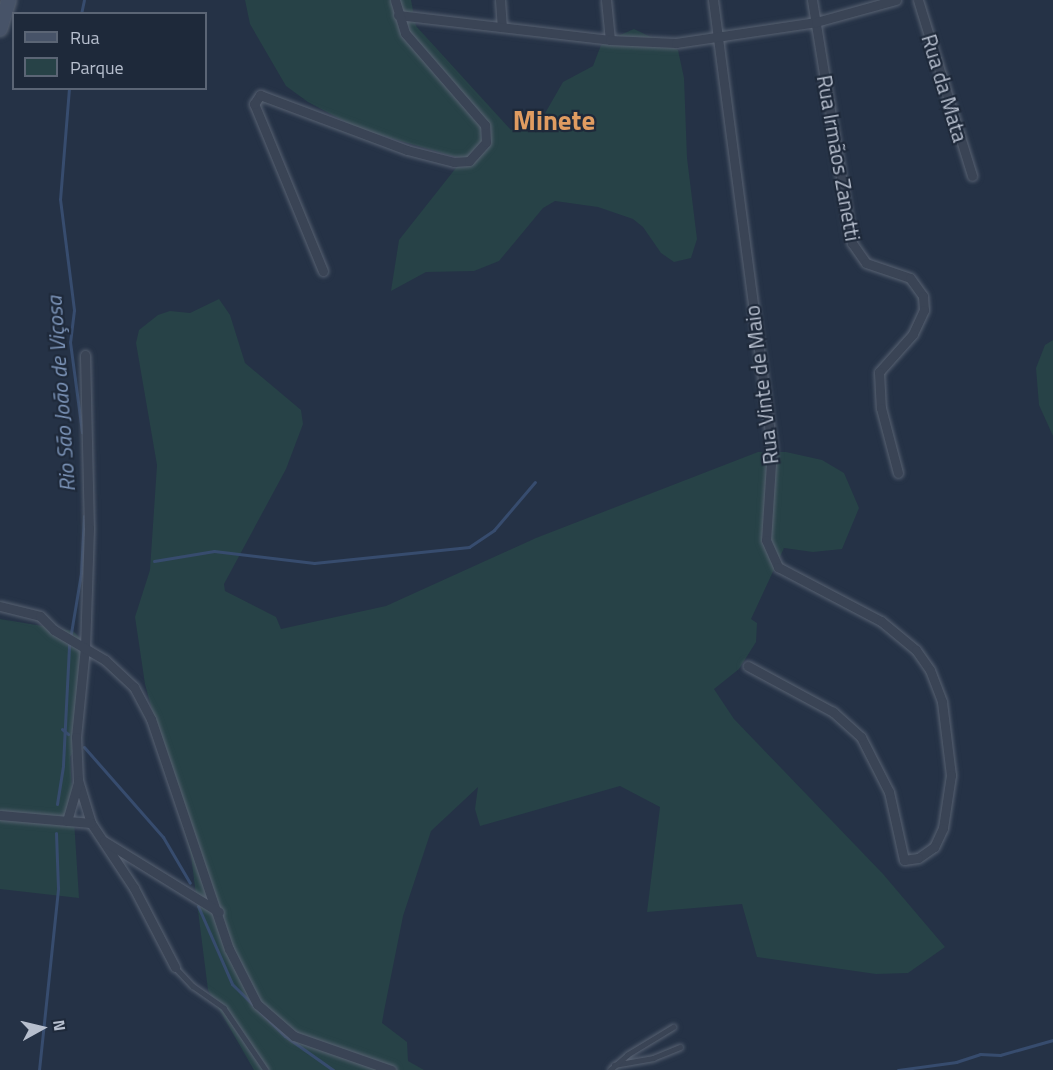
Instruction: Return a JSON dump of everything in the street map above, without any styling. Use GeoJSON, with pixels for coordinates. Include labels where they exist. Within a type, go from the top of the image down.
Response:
{"type":"FeatureCollection","features":[{"type":"Feature","properties":{"kind":"street"},"geometry":{"type":"LineString","coordinates":[[0,29],[9,0]]}},
{"type":"Feature","properties":{"kind":"street"},"geometry":{"type":"LineString","coordinates":[[323,271],[254,104],[260,95],[407,150],[454,162],[469,161],[486,142],[485,125],[423,57],[405,33],[395,0]]}},
{"type":"Feature","properties":{"kind":"street"},"geometry":{"type":"LineString","coordinates":[[500,0],[502,27]]}},
{"type":"Feature","properties":{"kind":"street"},"geometry":{"type":"LineString","coordinates":[[606,0],[610,40]]}},
{"type":"Feature","properties":{"kind":"street","name":"Rua Vinte de Maio"},"geometry":{"type":"LineString","coordinates":[[713,0],[772,448],[766,540],[778,567],[881,621],[916,650],[930,670],[942,702],[951,766],[949,800],[934,847],[918,858],[904,860],[889,792],[861,737],[833,712],[748,666]]}},
{"type":"Feature","properties":{"kind":"street","name":"Rua Irmãos Zanetti"},"geometry":{"type":"LineString","coordinates":[[812,0],[852,243],[866,263],[910,278],[919,285],[923,296],[922,316],[914,334],[879,372],[881,408],[898,473]]}},
{"type":"Feature","properties":{"kind":"street"},"geometry":{"type":"LineString","coordinates":[[398,15],[650,44],[718,39],[816,22],[896,0]]}},
{"type":"Feature","properties":{"kind":"street","name":"Rua da Mata"},"geometry":{"type":"LineString","coordinates":[[918,0],[972,176]]}},
{"type":"Feature","properties":{"kind":"street"},"geometry":{"type":"LineString","coordinates":[[85,355],[90,483],[85,647],[76,737],[78,780],[91,823],[134,888],[176,968]]}},
{"type":"Feature","properties":{"kind":"street"},"geometry":{"type":"LineString","coordinates":[[0,606],[40,616],[63,636],[74,640],[119,671],[143,701],[241,979],[274,1022],[324,1049],[392,1070]]}},
{"type":"Feature","properties":{"kind":"street"},"geometry":{"type":"LineString","coordinates":[[67,820],[78,780]]}},
{"type":"Feature","properties":{"kind":"street"},"geometry":{"type":"LineString","coordinates":[[0,815],[91,823]]}},
{"type":"Feature","properties":{"kind":"street"},"geometry":{"type":"LineString","coordinates":[[102,840],[219,912]]}},
{"type":"Feature","properties":{"kind":"lane"},"geometry":{"type":"LineString","coordinates":[[176,968],[193,986],[224,1008],[266,1070]]}},
{"type":"Feature","properties":{"kind":"lane"},"geometry":{"type":"LineString","coordinates":[[612,1068],[673,1027]]}},
{"type":"Feature","properties":{"kind":"lane"},"geometry":{"type":"LineString","coordinates":[[612,1068],[653,1058],[680,1047]]}},
{"type":"Feature","properties":{"kind":"green space"},"geometry":{"type":"Polygon","coordinates":[[[245,0],[411,0],[416,26],[511,130],[544,115],[563,82],[593,66],[601,45],[620,35],[634,29],[678,50],[684,78],[687,158],[697,239],[691,258],[674,262],[661,253],[643,227],[633,219],[598,207],[555,201],[543,208],[499,261],[474,271],[426,272],[391,291],[399,240],[463,159],[359,129],[308,102],[286,86],[250,24],[245,0]]]}},
{"type":"Feature","properties":{"kind":"green space"},"geometry":{"type":"Polygon","coordinates":[[[219,299],[230,315],[245,363],[301,410],[303,424],[286,469],[224,584],[225,591],[276,617],[281,629],[386,606],[536,538],[758,452],[786,452],[822,460],[844,473],[859,508],[842,549],[813,552],[784,548],[751,619],[757,623],[756,642],[739,669],[714,689],[734,719],[883,874],[945,947],[908,973],[876,974],[757,957],[742,904],[647,912],[660,807],[620,786],[480,826],[475,809],[478,787],[431,831],[403,916],[384,1011],[382,1023],[407,1042],[408,1061],[424,1070],[254,1070],[208,990],[191,855],[145,684],[135,617],[150,570],[157,465],[136,343],[139,330],[158,315],[170,311],[190,313],[219,299]]]}},
{"type":"Feature","properties":{"kind":"green space"},"geometry":{"type":"Polygon","coordinates":[[[1053,340],[1053,436],[1039,405],[1036,368],[1045,345],[1053,340]]]}},
{"type":"Feature","properties":{"kind":"green space"},"geometry":{"type":"Polygon","coordinates":[[[0,619],[73,631],[83,641],[79,743],[70,757],[79,898],[0,889],[0,619]]]}},
{"type":"Feature","properties":{"kind":"waterway","name":"Rio São João de Viçosa"},"geometry":{"type":"LineString","coordinates":[[81,12],[84,0]]}},
{"type":"Feature","properties":{"kind":"waterway","name":"Rio São João de Viçosa"},"geometry":{"type":"LineString","coordinates":[[69,90],[60,199],[74,310],[70,342],[82,432]]}},
{"type":"Feature","properties":{"kind":"waterway"},"geometry":{"type":"LineString","coordinates":[[154,561],[214,551],[314,563],[469,547],[494,530],[535,482]]}},
{"type":"Feature","properties":{"kind":"waterway","name":"Rio São João de Viçosa"},"geometry":{"type":"LineString","coordinates":[[57,804],[63,765],[69,645],[81,573],[84,516]]}},
{"type":"Feature","properties":{"kind":"waterway","name":"Rio São João de Viçosa"},"geometry":{"type":"LineString","coordinates":[[62,729],[68,734]]}},
{"type":"Feature","properties":{"kind":"waterway"},"geometry":{"type":"LineString","coordinates":[[84,747],[163,837],[190,883]]}},
{"type":"Feature","properties":{"kind":"waterway","name":"Rio São João de Viçosa"},"geometry":{"type":"LineString","coordinates":[[39,1070],[58,888],[56,833]]}},
{"type":"Feature","properties":{"kind":"waterway"},"geometry":{"type":"LineString","coordinates":[[198,906],[232,984],[285,1036],[333,1070]]}},
{"type":"Feature","properties":{"kind":"waterway"},"geometry":{"type":"LineString","coordinates":[[898,1070],[956,1062],[980,1054],[1000,1055],[1053,1040]]}},
{"type":"Feature","properties":{"kind":"district","name":"Minete"},"geometry":{"type":"Point","coordinates":[554,120]}}]}
